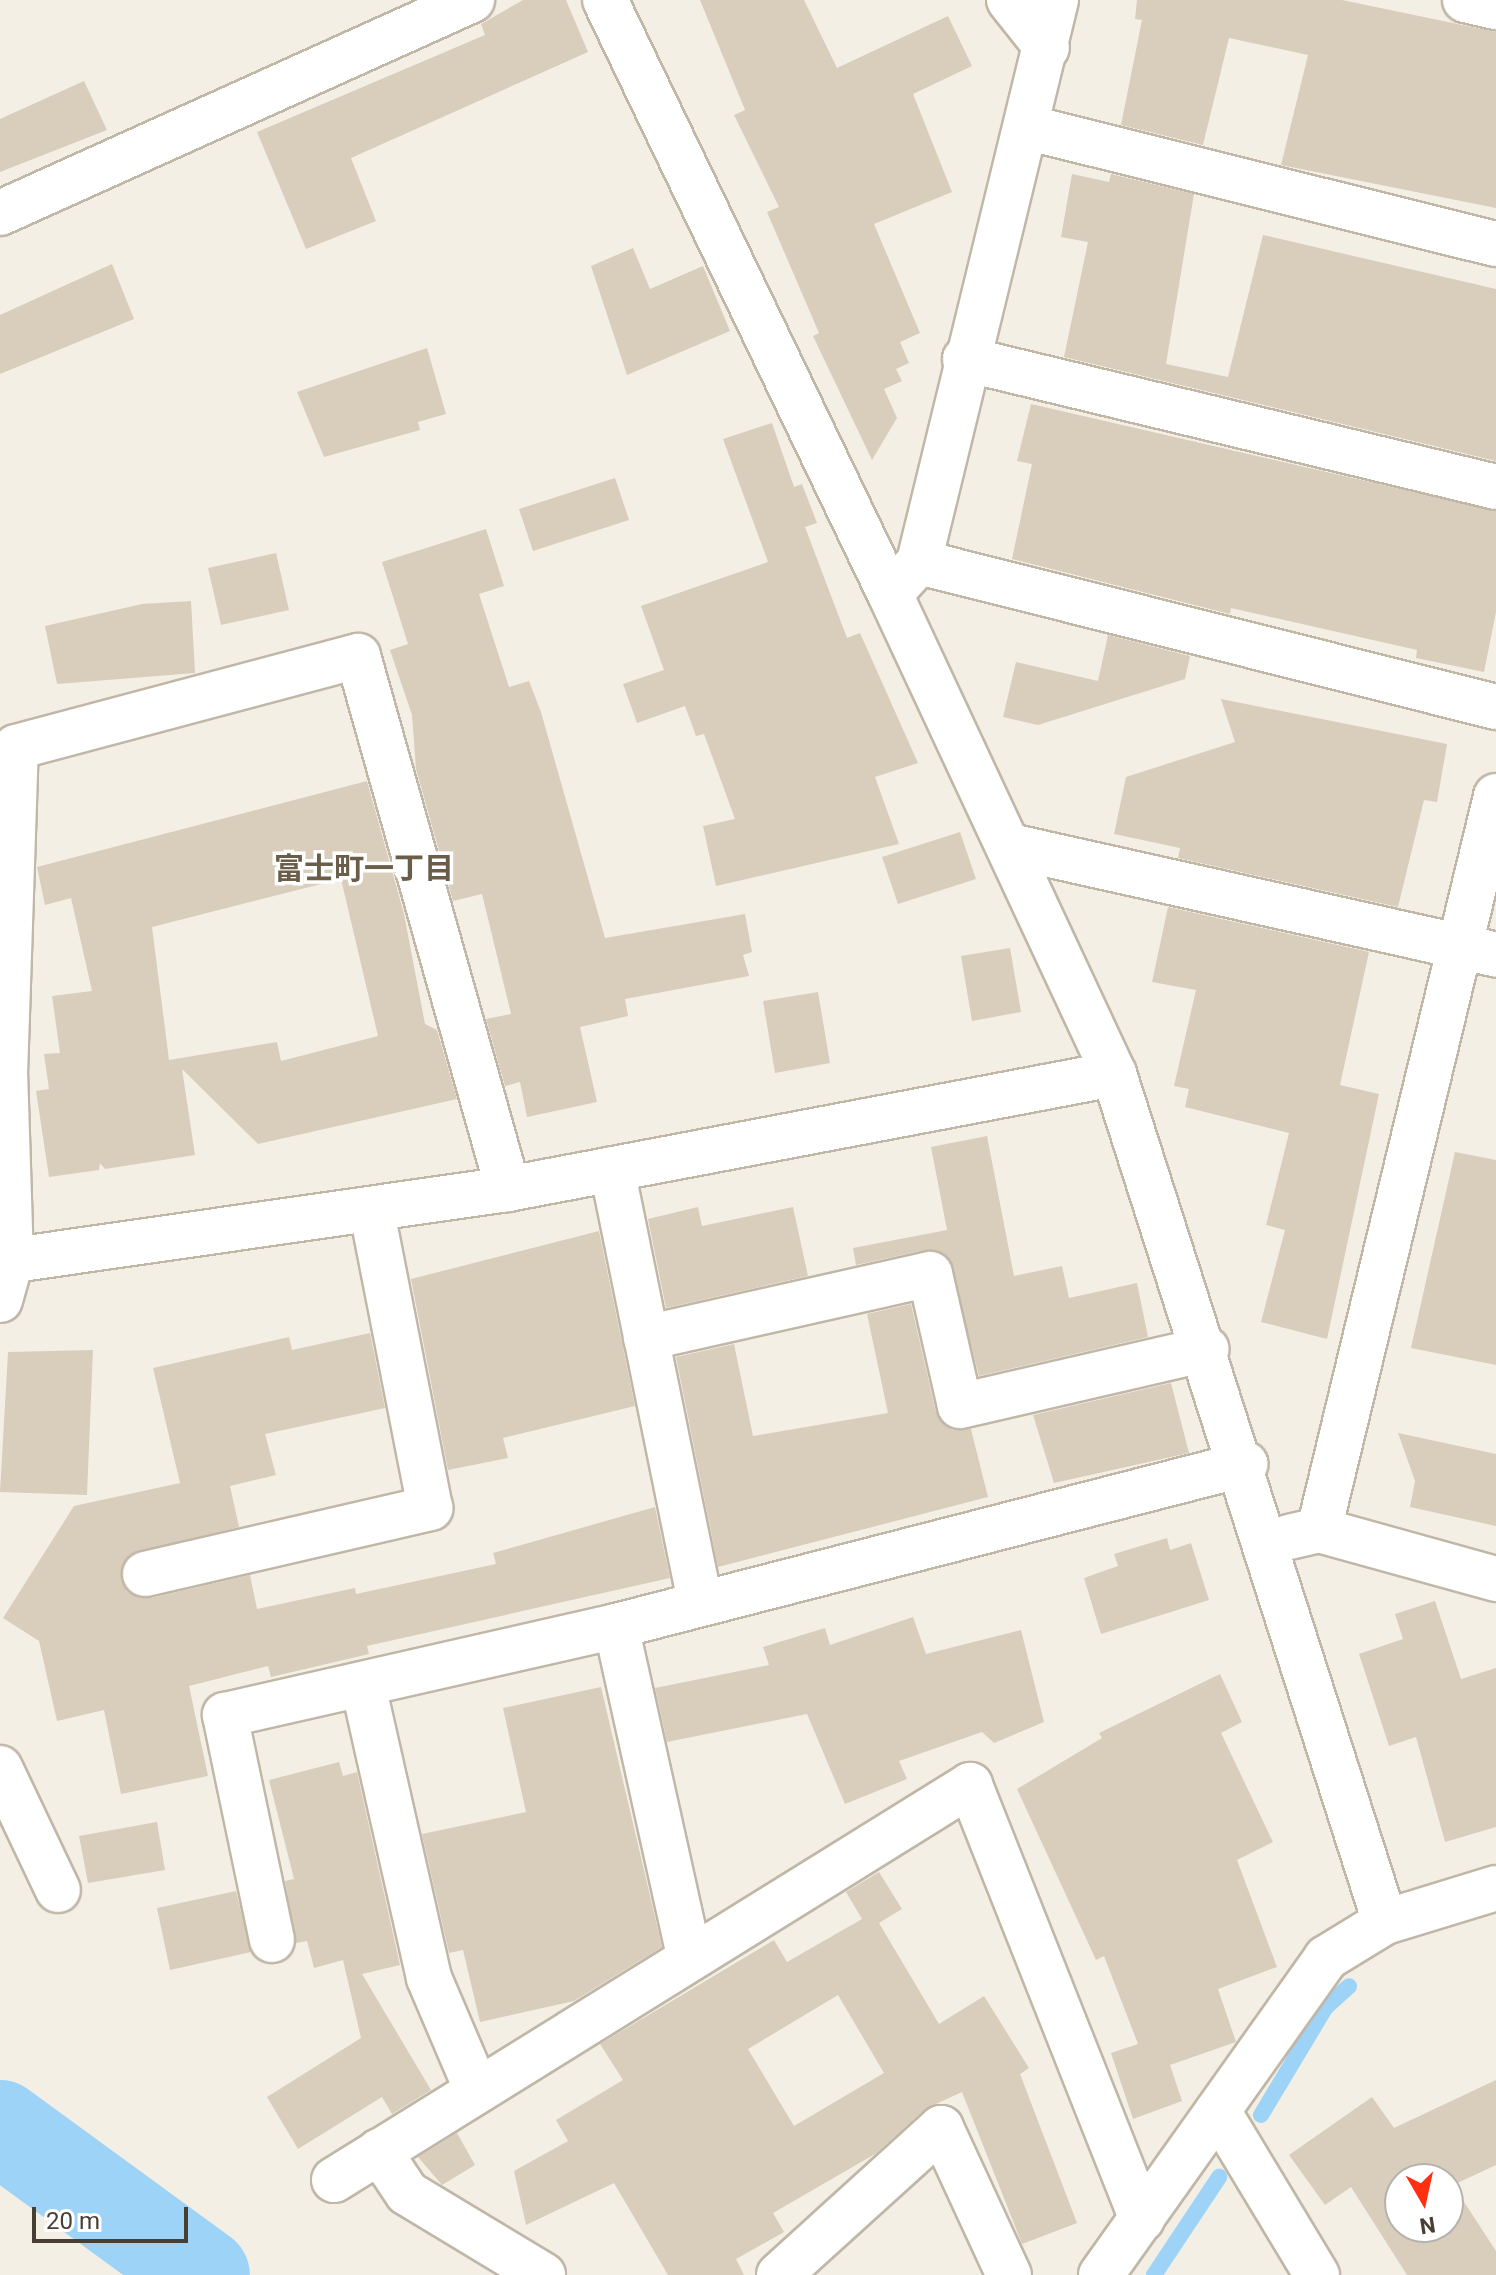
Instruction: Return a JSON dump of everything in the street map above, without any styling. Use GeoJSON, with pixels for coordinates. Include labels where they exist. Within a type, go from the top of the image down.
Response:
{"type":"FeatureCollection","features":[{"type":"Feature","properties":{"kind":"street"},"geometry":{"type":"LineString","coordinates":[[0,213],[472,0]]}},
{"type":"Feature","properties":{"kind":"street"},"geometry":{"type":"LineString","coordinates":[[605,0],[1010,846],[1114,1074],[1245,1464],[1385,1922]]}},
{"type":"Feature","properties":{"kind":"street"},"geometry":{"type":"LineString","coordinates":[[1009,0],[1047,48]]}},
{"type":"Feature","properties":{"kind":"street"},"geometry":{"type":"LineString","coordinates":[[890,594],[919,562],[965,359],[1047,48],[1056,0]]}},
{"type":"Feature","properties":{"kind":"street"},"geometry":{"type":"LineString","coordinates":[[1465,0],[1496,7]]}},
{"type":"Feature","properties":{"kind":"street"},"geometry":{"type":"LineString","coordinates":[[1026,127],[1496,244]]}},
{"type":"Feature","properties":{"kind":"street"},"geometry":{"type":"LineString","coordinates":[[965,359],[1496,487]]}},
{"type":"Feature","properties":{"kind":"street"},"geometry":{"type":"LineString","coordinates":[[919,562],[1496,707]]}},
{"type":"Feature","properties":{"kind":"street"},"geometry":{"type":"LineString","coordinates":[[508,1189],[358,656],[16,747],[5,1075],[4,1274],[508,1189],[1114,1074]]}},
{"type":"Feature","properties":{"kind":"street"},"geometry":{"type":"LineString","coordinates":[[1319,1530],[1478,951],[1496,796]]}},
{"type":"Feature","properties":{"kind":"street"},"geometry":{"type":"LineString","coordinates":[[1010,846],[1478,951]]}},
{"type":"Feature","properties":{"kind":"street"},"geometry":{"type":"LineString","coordinates":[[612,1169],[700,1602]]}},
{"type":"Feature","properties":{"kind":"street"},"geometry":{"type":"LineString","coordinates":[[145,1574],[430,1508],[372,1211]]}},
{"type":"Feature","properties":{"kind":"street"},"geometry":{"type":"LineString","coordinates":[[646,1338],[930,1274],[960,1406],[1206,1349]]}},
{"type":"Feature","properties":{"kind":"street"},"geometry":{"type":"LineString","coordinates":[[272,1940],[225,1715],[616,1626],[1245,1464]]}},
{"type":"Feature","properties":{"kind":"street"},"geometry":{"type":"LineString","coordinates":[[1267,1542],[1319,1530],[1496,1579]]}},
{"type":"Feature","properties":{"kind":"street"},"geometry":{"type":"LineString","coordinates":[[616,1626],[689,1954]]}},
{"type":"Feature","properties":{"kind":"street"},"geometry":{"type":"LineString","coordinates":[[363,1685],[429,1978],[475,2086]]}},
{"type":"Feature","properties":{"kind":"street"},"geometry":{"type":"LineString","coordinates":[[0,1768],[58,1890]]}},
{"type":"Feature","properties":{"kind":"street"},"geometry":{"type":"LineString","coordinates":[[334,2180],[475,2086],[970,1785],[1142,2219]]}},
{"type":"Feature","properties":{"kind":"street"},"geometry":{"type":"LineString","coordinates":[[1101,2275],[1326,1958],[1385,1922],[1496,1888]]}},
{"type":"Feature","properties":{"kind":"street"},"geometry":{"type":"LineString","coordinates":[[1218,2111],[1317,2275]]}},
{"type":"Feature","properties":{"kind":"street"},"geometry":{"type":"LineString","coordinates":[[779,2275],[941,2128],[1009,2275]]}},
{"type":"Feature","properties":{"kind":"street"},"geometry":{"type":"LineString","coordinates":[[379,2151],[407,2193],[543,2275]]}},
{"type":"Feature","properties":{"kind":"building"},"geometry":{"type":"Polygon","coordinates":[[[523,0],[566,0],[588,52],[351,158],[376,221],[306,249],[257,132],[485,35],[481,24],[523,0]]]}},
{"type":"Feature","properties":{"kind":"building"},"geometry":{"type":"Polygon","coordinates":[[[700,0],[804,0],[837,68],[948,16],[972,66],[913,94],[952,192],[874,224],[920,333],[900,342],[909,363],[896,369],[902,381],[884,389],[897,418],[872,460],[813,336],[819,333],[767,212],[779,207],[734,115],[745,110],[700,0]]]}},
{"type":"Feature","properties":{"kind":"building"},"geometry":{"type":"Polygon","coordinates":[[[1137,0],[1342,0],[1496,32],[1496,208],[1281,165],[1308,55],[1229,38],[1203,145],[1121,125],[1142,20],[1135,19],[1137,0]]]}},
{"type":"Feature","properties":{"kind":"building"},"geometry":{"type":"Polygon","coordinates":[[[84,81],[107,130],[0,172],[0,119],[84,81]]]}},
{"type":"Feature","properties":{"kind":"building"},"geometry":{"type":"Polygon","coordinates":[[[1072,174],[1109,182],[1111,174],[1194,194],[1166,364],[1228,377],[1263,235],[1496,289],[1496,461],[1064,357],[1088,242],[1061,237],[1072,174]]]}},
{"type":"Feature","properties":{"kind":"building"},"geometry":{"type":"Polygon","coordinates":[[[633,248],[650,289],[703,266],[730,331],[627,375],[591,266],[633,248]]]}},
{"type":"Feature","properties":{"kind":"building"},"geometry":{"type":"Polygon","coordinates":[[[112,264],[134,319],[0,374],[0,315],[112,264]]]}},
{"type":"Feature","properties":{"kind":"building"},"geometry":{"type":"Polygon","coordinates":[[[427,348],[446,414],[418,422],[420,430],[324,457],[297,392],[427,348]]]}},
{"type":"Feature","properties":{"kind":"building"},"geometry":{"type":"Polygon","coordinates":[[[1031,404],[1496,511],[1496,612],[1484,672],[1416,658],[1417,650],[1231,608],[1230,614],[1012,559],[1032,464],[1017,461],[1031,404]]]}},
{"type":"Feature","properties":{"kind":"building"},"geometry":{"type":"Polygon","coordinates":[[[772,423],[794,487],[802,484],[817,523],[805,527],[847,638],[860,633],[918,763],[875,777],[899,844],[716,886],[703,826],[735,819],[704,734],[696,736],[685,706],[637,723],[623,684],[664,670],[641,606],[768,562],[723,439],[772,423]]]}},
{"type":"Feature","properties":{"kind":"building"},"geometry":{"type":"Polygon","coordinates":[[[615,478],[629,520],[533,551],[519,509],[615,478]]]}},
{"type":"Feature","properties":{"kind":"building"},"geometry":{"type":"Polygon","coordinates":[[[486,529],[504,586],[479,594],[509,687],[529,681],[541,712],[605,938],[745,914],[752,952],[743,955],[749,976],[625,999],[628,1016],[580,1027],[597,1102],[527,1117],[520,1082],[505,1086],[486,1019],[511,1014],[482,894],[453,901],[416,769],[412,715],[390,650],[408,644],[382,562],[486,529]]]}},
{"type":"Feature","properties":{"kind":"building"},"geometry":{"type":"Polygon","coordinates":[[[276,553],[289,610],[221,625],[208,568],[276,553]]]}},
{"type":"Feature","properties":{"kind":"building"},"geometry":{"type":"Polygon","coordinates":[[[191,601],[195,673],[57,684],[45,626],[142,604],[191,601]]]}},
{"type":"Feature","properties":{"kind":"building"},"geometry":{"type":"Polygon","coordinates":[[[1108,635],[1190,656],[1185,679],[1038,725],[1003,717],[1016,662],[1098,681],[1108,635]]]}},
{"type":"Feature","properties":{"kind":"building"},"geometry":{"type":"Polygon","coordinates":[[[1221,699],[1447,744],[1437,802],[1424,800],[1398,907],[1178,858],[1180,848],[1114,834],[1126,777],[1235,742],[1221,699]]]}},
{"type":"Feature","properties":{"kind":"building"},"geometry":{"type":"Polygon","coordinates":[[[367,781],[404,914],[425,1024],[437,1030],[457,1099],[258,1144],[182,1069],[195,1155],[105,1169],[100,1163],[99,1170],[49,1177],[36,1091],[49,1089],[44,1054],[60,1053],[52,996],[92,991],[71,898],[45,905],[37,867],[367,781]],[[341,879],[152,927],[169,1060],[277,1042],[281,1061],[378,1036],[341,879]]]}},
{"type":"Feature","properties":{"kind":"building"},"geometry":{"type":"Polygon","coordinates":[[[960,832],[976,879],[898,904],[882,857],[960,832]]]}},
{"type":"Feature","properties":{"kind":"building"},"geometry":{"type":"Polygon","coordinates":[[[1168,907],[1369,952],[1340,1085],[1379,1094],[1327,1339],[1261,1322],[1285,1230],[1266,1225],[1289,1133],[1185,1107],[1189,1089],[1174,1086],[1196,990],[1152,982],[1168,907]]]}},
{"type":"Feature","properties":{"kind":"building"},"geometry":{"type":"Polygon","coordinates":[[[1010,948],[1021,1012],[972,1021],[961,956],[1010,948]]]}},
{"type":"Feature","properties":{"kind":"building"},"geometry":{"type":"Polygon","coordinates":[[[818,992],[830,1063],[775,1073],[763,1001],[818,992]]]}},
{"type":"Feature","properties":{"kind":"building"},"geometry":{"type":"Polygon","coordinates":[[[987,1136],[1014,1276],[1062,1266],[1069,1298],[1137,1283],[1148,1337],[979,1376],[948,1257],[925,1250],[856,1265],[853,1248],[947,1230],[931,1147],[987,1136]]]}},
{"type":"Feature","properties":{"kind":"building"},"geometry":{"type":"Polygon","coordinates":[[[1455,1152],[1496,1160],[1496,1365],[1411,1348],[1455,1152]]]}},
{"type":"Feature","properties":{"kind":"building"},"geometry":{"type":"Polygon","coordinates":[[[698,1207],[702,1226],[793,1207],[808,1276],[666,1308],[648,1219],[698,1207]]]}},
{"type":"Feature","properties":{"kind":"building"},"geometry":{"type":"Polygon","coordinates":[[[599,1231],[635,1406],[503,1438],[508,1458],[448,1470],[411,1279],[599,1231]]]}},
{"type":"Feature","properties":{"kind":"building"},"geometry":{"type":"Polygon","coordinates":[[[911,1304],[936,1412],[952,1430],[971,1429],[988,1497],[718,1567],[676,1357],[734,1344],[753,1436],[888,1413],[867,1314],[911,1304]]]}},
{"type":"Feature","properties":{"kind":"building"},"geometry":{"type":"Polygon","coordinates":[[[370,1333],[385,1408],[265,1434],[276,1475],[230,1486],[239,1527],[129,1555],[121,1579],[127,1592],[151,1598],[250,1575],[257,1609],[355,1588],[356,1594],[496,1564],[493,1553],[655,1507],[670,1578],[367,1646],[369,1654],[271,1677],[268,1666],[189,1686],[208,1776],[121,1794],[104,1710],[57,1721],[39,1641],[3,1618],[74,1506],[180,1483],[153,1368],[289,1337],[292,1350],[370,1333]]]}},
{"type":"Feature","properties":{"kind":"building"},"geometry":{"type":"Polygon","coordinates":[[[93,1350],[87,1495],[0,1492],[8,1352],[93,1350]]]}},
{"type":"Feature","properties":{"kind":"building"},"geometry":{"type":"Polygon","coordinates":[[[1171,1383],[1189,1453],[1054,1483],[1033,1415],[1171,1383]]]}},
{"type":"Feature","properties":{"kind":"building"},"geometry":{"type":"Polygon","coordinates":[[[1398,1433],[1496,1454],[1496,1526],[1410,1507],[1415,1481],[1398,1433]]]}},
{"type":"Feature","properties":{"kind":"building"},"geometry":{"type":"Polygon","coordinates":[[[1167,1538],[1170,1550],[1191,1543],[1209,1600],[1101,1634],[1084,1578],[1118,1566],[1114,1554],[1167,1538]]]}},
{"type":"Feature","properties":{"kind":"building"},"geometry":{"type":"Polygon","coordinates":[[[1435,1601],[1461,1679],[1496,1668],[1496,1827],[1445,1842],[1416,1737],[1389,1746],[1359,1654],[1403,1639],[1395,1614],[1435,1601]]]}},
{"type":"Feature","properties":{"kind":"building"},"geometry":{"type":"Polygon","coordinates":[[[913,1617],[926,1654],[1021,1630],[1044,1722],[994,1743],[982,1732],[899,1761],[907,1779],[845,1804],[807,1714],[667,1742],[655,1688],[769,1665],[763,1647],[825,1628],[830,1645],[913,1617]]]}},
{"type":"Feature","properties":{"kind":"building"},"geometry":{"type":"Polygon","coordinates":[[[1220,1674],[1242,1722],[1221,1733],[1273,1842],[1237,1860],[1277,1967],[1218,1989],[1236,2042],[1170,2065],[1182,2101],[1133,2119],[1111,2053],[1138,2044],[1104,1956],[1096,1960],[1017,1789],[1102,1738],[1099,1733],[1220,1674]]]}},
{"type":"Feature","properties":{"kind":"building"},"geometry":{"type":"Polygon","coordinates":[[[601,1687],[662,1947],[574,2001],[480,2022],[463,1950],[449,1953],[422,1834],[526,1812],[503,1708],[601,1687]]]}},
{"type":"Feature","properties":{"kind":"building"},"geometry":{"type":"Polygon","coordinates":[[[339,1762],[343,1776],[357,1772],[400,1965],[362,1974],[431,2090],[392,2114],[382,2097],[298,2149],[267,2097],[361,2038],[343,1960],[314,1968],[307,1941],[296,1943],[285,1881],[294,1879],[269,1780],[339,1762]]]}},
{"type":"Feature","properties":{"kind":"building"},"geometry":{"type":"Polygon","coordinates":[[[157,1822],[165,1870],[88,1883],[79,1836],[157,1822]]]}},
{"type":"Feature","properties":{"kind":"building"},"geometry":{"type":"Polygon","coordinates":[[[879,1872],[902,1909],[879,1923],[939,2024],[984,1996],[1029,2068],[1020,2074],[1077,2223],[1022,2244],[962,2092],[925,2109],[875,2154],[773,2213],[784,2232],[736,2259],[744,2275],[668,2275],[614,2183],[526,2225],[514,2171],[568,2141],[556,2120],[623,2080],[600,2044],[774,1940],[787,1962],[862,1919],[846,1892],[879,1872]],[[838,1995],[748,2049],[794,2126],[884,2073],[838,1995]]]}},
{"type":"Feature","properties":{"kind":"building"},"geometry":{"type":"Polygon","coordinates":[[[236,1891],[251,1952],[170,1970],[157,1908],[236,1891]]]}},
{"type":"Feature","properties":{"kind":"building"},"geometry":{"type":"Polygon","coordinates":[[[1496,2080],[1496,2165],[1464,2180],[1464,2163],[1384,2163],[1384,2239],[1351,2187],[1325,2205],[1289,2155],[1372,2097],[1394,2128],[1496,2080]]]}},
{"type":"Feature","properties":{"kind":"building"},"geometry":{"type":"Polygon","coordinates":[[[457,2133],[475,2165],[442,2185],[418,2157],[457,2133]]]}},
{"type":"Feature","properties":{"kind":"building"},"geometry":{"type":"Polygon","coordinates":[[[1464,2202],[1496,2251],[1496,2275],[1407,2275],[1387,2243],[1464,2243],[1464,2202]]]}},
{"type":"Feature","properties":{"kind":"waterway"},"geometry":{"type":"LineString","coordinates":[[1261,2115],[1326,2007],[1349,1986]]}},
{"type":"Feature","properties":{"kind":"waterway"},"geometry":{"type":"LineString","coordinates":[[0,2127],[203,2275]]}},
{"type":"Feature","properties":{"kind":"waterway"},"geometry":{"type":"LineString","coordinates":[[1154,2275],[1219,2177]]}},
{"type":"Feature","properties":{"kind":"district","name":"富士町一丁目"},"geometry":{"type":"Point","coordinates":[364,869]}}]}
